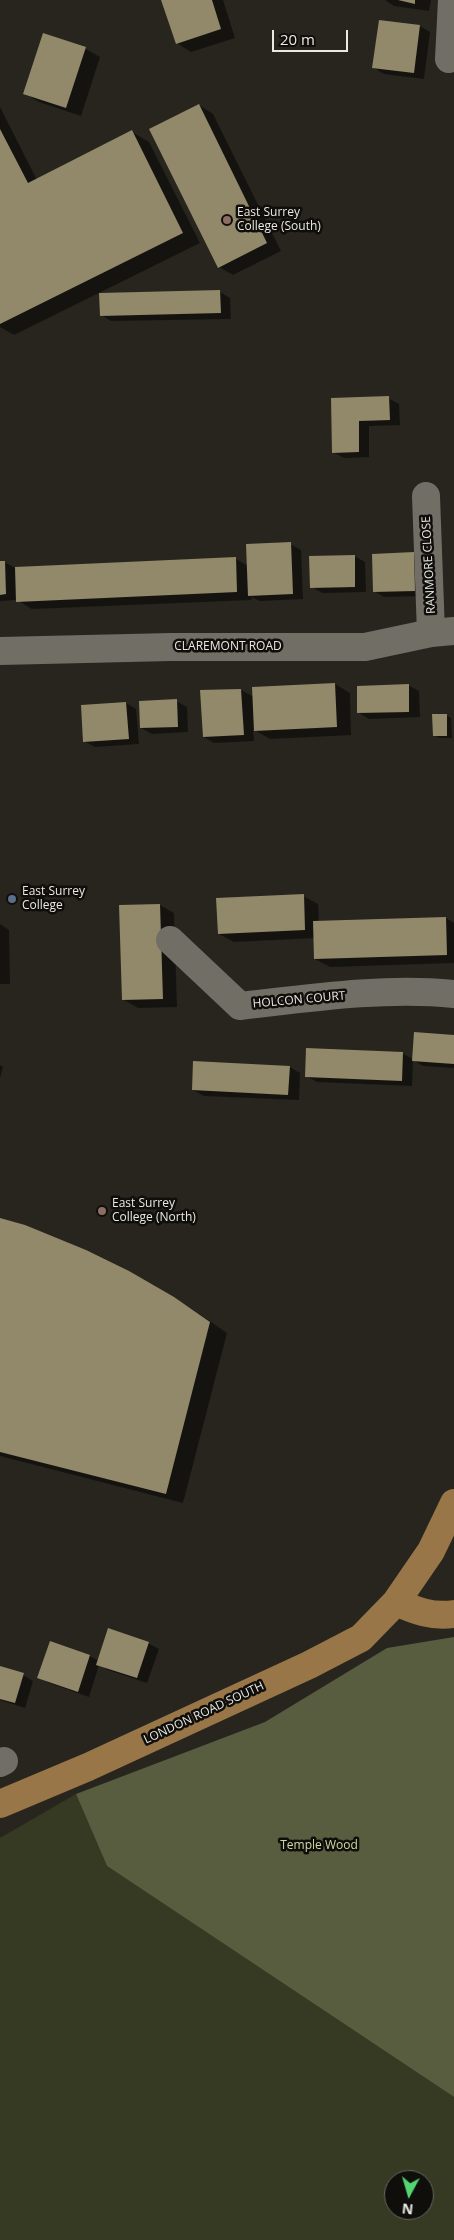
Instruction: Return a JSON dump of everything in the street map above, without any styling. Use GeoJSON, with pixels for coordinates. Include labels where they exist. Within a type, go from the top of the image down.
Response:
{"type":"FeatureCollection","features":[{"type":"Feature","properties":{"kind":"main road","name":"LONDON ROAD SOUTH"},"geometry":{"type":"LineString","coordinates":[[0,1804],[88,1767],[309,1665],[361,1638],[396,1602],[431,1551],[454,1503]]}},
{"type":"Feature","properties":{"kind":"main road"},"geometry":{"type":"LineString","coordinates":[[396,1602],[418,1612],[439,1616],[454,1614]]}},
{"type":"Feature","properties":{"kind":"street"},"geometry":{"type":"LineString","coordinates":[[449,59],[453,10]]}},
{"type":"Feature","properties":{"kind":"street","name":"RANMORE CLOSE"},"geometry":{"type":"LineString","coordinates":[[426,496],[443,632]]}},
{"type":"Feature","properties":{"kind":"street","name":"CLAREMONT ROAD"},"geometry":{"type":"LineString","coordinates":[[0,651],[171,646],[365,647],[443,632]]}},
{"type":"Feature","properties":{"kind":"street","name":"HOLCON COURT"},"geometry":{"type":"LineString","coordinates":[[170,940],[240,1006],[336,996],[435,992],[454,994]]}},
{"type":"Feature","properties":{"kind":"green space","name":"Temple Wood"},"geometry":{"type":"Polygon","coordinates":[[[454,1637],[454,2097],[107,1866],[76,1794],[265,1722],[387,1648],[454,1637]]]}},
{"type":"Feature","properties":{"kind":"green space"},"geometry":{"type":"Polygon","coordinates":[[[76,1794],[107,1866],[454,2097],[454,2240],[0,2240],[0,1838],[76,1794]]]}},
{"type":"Feature","properties":{"kind":"building"},"geometry":{"type":"Polygon","coordinates":[[[161,0],[212,0],[221,29],[176,44],[161,0]]]}},
{"type":"Feature","properties":{"kind":"building"},"geometry":{"type":"Polygon","coordinates":[[[398,0],[415,0],[415,4],[398,0]]]}},
{"type":"Feature","properties":{"kind":"building"},"geometry":{"type":"Polygon","coordinates":[[[379,20],[420,25],[414,73],[372,68],[379,20]]]}},
{"type":"Feature","properties":{"kind":"building"},"geometry":{"type":"Polygon","coordinates":[[[43,33],[86,47],[66,108],[23,94],[43,33]]]}},
{"type":"Feature","properties":{"kind":"building"},"geometry":{"type":"Polygon","coordinates":[[[199,104],[267,243],[218,268],[149,129],[199,104]]]}},
{"type":"Feature","properties":{"kind":"building"},"geometry":{"type":"Polygon","coordinates":[[[0,129],[28,183],[132,130],[183,233],[0,324],[0,129]]]}},
{"type":"Feature","properties":{"kind":"building"},"geometry":{"type":"Polygon","coordinates":[[[220,290],[221,313],[100,316],[99,293],[220,290]]]}},
{"type":"Feature","properties":{"kind":"building"},"geometry":{"type":"Polygon","coordinates":[[[389,396],[390,420],[359,421],[359,452],[332,453],[331,398],[389,396]]]}},
{"type":"Feature","properties":{"kind":"building"},"geometry":{"type":"Polygon","coordinates":[[[291,542],[293,594],[248,596],[246,544],[291,542]]]}},
{"type":"Feature","properties":{"kind":"building"},"geometry":{"type":"Polygon","coordinates":[[[414,552],[415,591],[373,592],[372,554],[414,552]]]}},
{"type":"Feature","properties":{"kind":"building"},"geometry":{"type":"Polygon","coordinates":[[[355,555],[355,587],[310,588],[309,556],[355,555]]]}},
{"type":"Feature","properties":{"kind":"building"},"geometry":{"type":"Polygon","coordinates":[[[236,557],[237,592],[16,602],[15,567],[236,557]]]}},
{"type":"Feature","properties":{"kind":"building"},"geometry":{"type":"Polygon","coordinates":[[[0,561],[5,561],[6,594],[0,595],[0,561]]]}},
{"type":"Feature","properties":{"kind":"building"},"geometry":{"type":"Polygon","coordinates":[[[335,683],[337,727],[254,731],[252,687],[335,683]]]}},
{"type":"Feature","properties":{"kind":"building"},"geometry":{"type":"Polygon","coordinates":[[[409,684],[409,712],[357,713],[357,686],[409,684]]]}},
{"type":"Feature","properties":{"kind":"building"},"geometry":{"type":"Polygon","coordinates":[[[241,689],[244,735],[203,737],[200,690],[241,689]]]}},
{"type":"Feature","properties":{"kind":"building"},"geometry":{"type":"Polygon","coordinates":[[[177,699],[178,727],[140,728],[139,701],[177,699]]]}},
{"type":"Feature","properties":{"kind":"building"},"geometry":{"type":"Polygon","coordinates":[[[126,702],[129,739],[83,742],[81,705],[126,702]]]}},
{"type":"Feature","properties":{"kind":"building"},"geometry":{"type":"Polygon","coordinates":[[[432,714],[447,714],[447,736],[433,736],[432,714]]]}},
{"type":"Feature","properties":{"kind":"building"},"geometry":{"type":"Polygon","coordinates":[[[304,894],[305,930],[218,934],[216,898],[304,894]]]}},
{"type":"Feature","properties":{"kind":"building"},"geometry":{"type":"Polygon","coordinates":[[[160,904],[163,999],[122,1000],[119,905],[160,904]]]}},
{"type":"Feature","properties":{"kind":"building"},"geometry":{"type":"Polygon","coordinates":[[[446,917],[447,955],[314,959],[313,921],[446,917]]]}},
{"type":"Feature","properties":{"kind":"building"},"geometry":{"type":"Polygon","coordinates":[[[414,1032],[454,1035],[454,1064],[412,1061],[414,1032]]]}},
{"type":"Feature","properties":{"kind":"building"},"geometry":{"type":"Polygon","coordinates":[[[306,1048],[403,1052],[402,1081],[305,1077],[306,1048]]]}},
{"type":"Feature","properties":{"kind":"building"},"geometry":{"type":"Polygon","coordinates":[[[193,1061],[290,1066],[288,1095],[192,1090],[193,1061]]]}},
{"type":"Feature","properties":{"kind":"building"},"geometry":{"type":"Polygon","coordinates":[[[0,1218],[25,1225],[86,1250],[129,1271],[174,1297],[210,1322],[166,1494],[0,1452],[0,1218]]]}},
{"type":"Feature","properties":{"kind":"building"},"geometry":{"type":"Polygon","coordinates":[[[108,1628],[149,1642],[137,1678],[96,1665],[108,1628]]]}},
{"type":"Feature","properties":{"kind":"building"},"geometry":{"type":"Polygon","coordinates":[[[50,1641],[90,1655],[78,1692],[37,1678],[50,1641]]]}},
{"type":"Feature","properties":{"kind":"building"},"geometry":{"type":"Polygon","coordinates":[[[0,1666],[24,1673],[15,1703],[0,1699],[0,1666]]]}},
{"type":"Feature","properties":{"kind":"place","name":"East Surrey College (South)"},"geometry":{"type":"Point","coordinates":[227,220]}},
{"type":"Feature","properties":{"kind":"place","name":"East Surrey College"},"geometry":{"type":"Point","coordinates":[12,899]}},
{"type":"Feature","properties":{"kind":"place","name":"East Surrey College (North)"},"geometry":{"type":"Point","coordinates":[102,1211]}}]}
